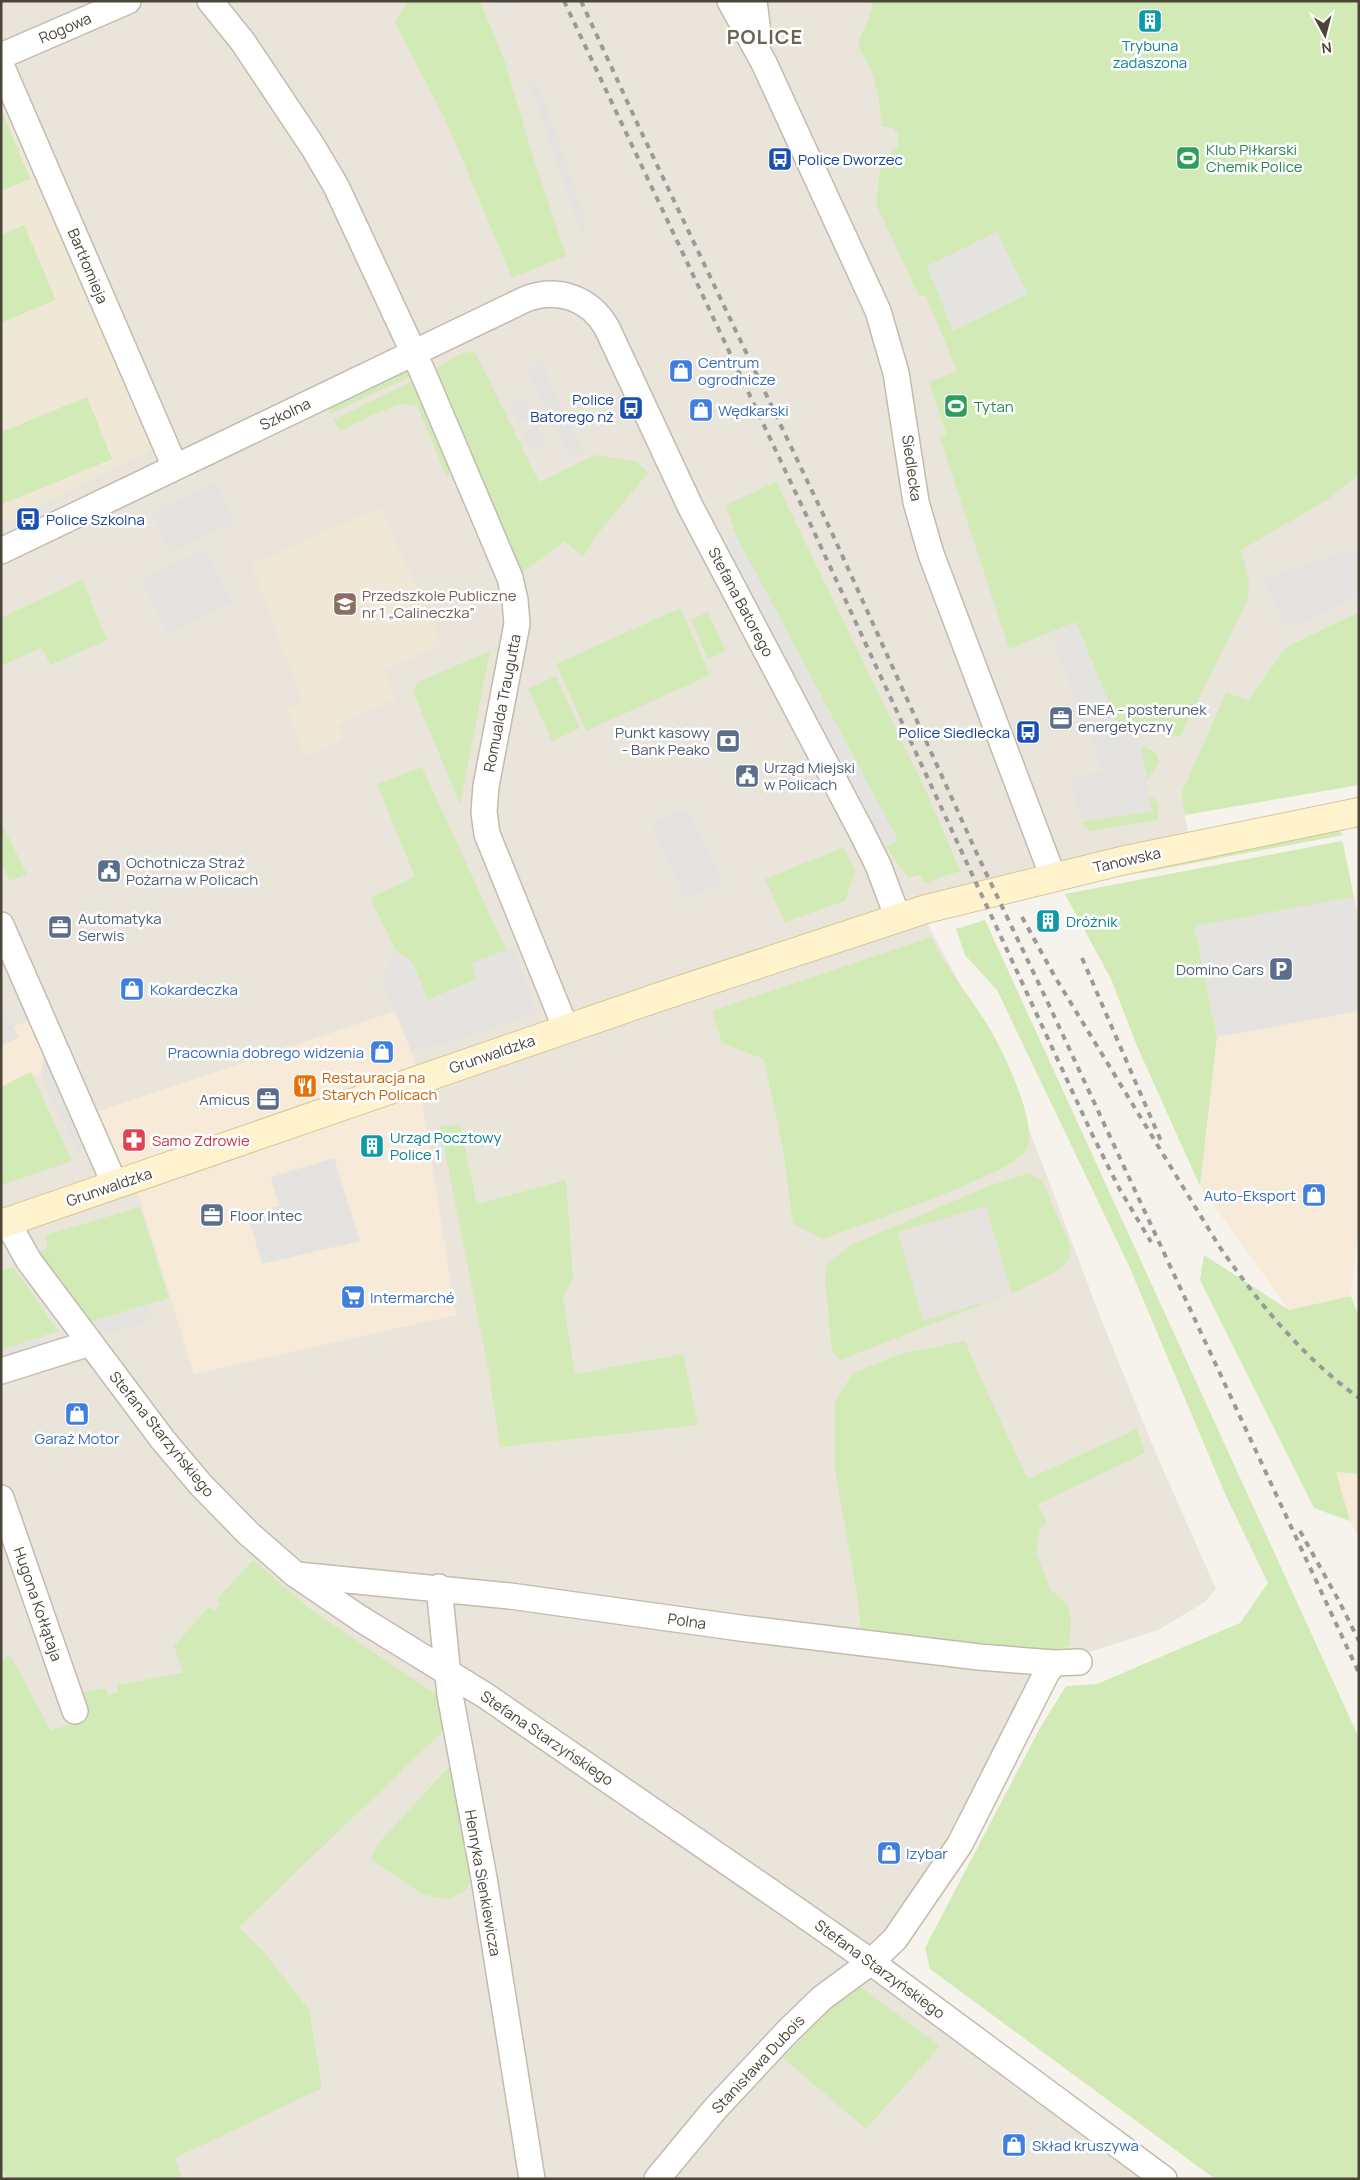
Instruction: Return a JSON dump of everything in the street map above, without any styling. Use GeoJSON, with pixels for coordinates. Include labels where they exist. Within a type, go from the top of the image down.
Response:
{"type":"FeatureCollection","features":[{"type":"Feature","properties":{"kind":"main road","name":"Tanowska"},"geometry":{"type":"LineString","coordinates":[[898,918],[1053,877],[1176,849],[1359,812]]}},
{"type":"Feature","properties":{"kind":"main road","name":"Grunwaldzka"},"geometry":{"type":"LineString","coordinates":[[4,1223],[566,1029],[898,918]]}},
{"type":"Feature","properties":{"kind":"street","name":"Rogowa"},"geometry":{"type":"LineString","coordinates":[[1,56],[128,1]]}},
{"type":"Feature","properties":{"kind":"street","name":"Romualda Traugutta"},"geometry":{"type":"LineString","coordinates":[[210,1],[243,42],[313,147],[336,186],[413,353],[508,572],[514,592],[516,624],[486,786],[484,812],[488,834],[566,1029]]}},
{"type":"Feature","properties":{"kind":"street","name":"Siedlecka"},"geometry":{"type":"LineString","coordinates":[[730,1],[764,63],[879,316],[900,388],[916,502],[931,554],[1053,877]]}},
{"type":"Feature","properties":{"kind":"street","name":"Siedlecka"},"geometry":{"type":"LineString","coordinates":[[754,1],[758,41],[764,63]]}},
{"type":"Feature","properties":{"kind":"street","name":"Bartłomieja"},"geometry":{"type":"LineString","coordinates":[[1,65],[175,468]]}},
{"type":"Feature","properties":{"kind":"street","name":"Szkolna"},"geometry":{"type":"LineString","coordinates":[[1,551],[534,296],[549,294],[572,297]]}},
{"type":"Feature","properties":{"kind":"street","name":"Stefana Batorego"},"geometry":{"type":"LineString","coordinates":[[572,297],[593,309],[607,328],[690,506],[861,831],[881,872],[898,918]]}},
{"type":"Feature","properties":{"kind":"street"},"geometry":{"type":"LineString","coordinates":[[1,925],[115,1184]]}},
{"type":"Feature","properties":{"kind":"street","name":"Stefana Starzyńskiego"},"geometry":{"type":"LineString","coordinates":[[4,1223],[29,1261],[163,1440],[201,1485],[248,1533],[296,1575],[361,1619],[447,1670],[871,1962],[1164,2179]]}},
{"type":"Feature","properties":{"kind":"street"},"geometry":{"type":"LineString","coordinates":[[1,1371],[90,1343]]}},
{"type":"Feature","properties":{"kind":"street","name":"Hugona Kołłątaja"},"geometry":{"type":"LineString","coordinates":[[1,1498],[75,1710]]}},
{"type":"Feature","properties":{"kind":"street","name":"Polna"},"geometry":{"type":"LineString","coordinates":[[296,1575],[439,1587],[740,1628],[979,1657],[1054,1663],[1080,1662]]}},
{"type":"Feature","properties":{"kind":"street","name":"Henryka Sienkiewicza"},"geometry":{"type":"LineString","coordinates":[[439,1587],[447,1670],[484,1878],[532,2179]]}},
{"type":"Feature","properties":{"kind":"street","name":"Stanisława Dubois"},"geometry":{"type":"LineString","coordinates":[[657,2179],[715,2109],[787,2032],[822,1998],[871,1962],[895,1939],[960,1844],[1046,1674],[1054,1663]]}},
{"type":"Feature","properties":{"kind":"shaded area"},"geometry":{"type":"Polygon","coordinates":[[[1,1],[1359,1],[1359,612],[1286,647],[1248,700],[1226,692],[1181,794],[1190,842],[919,908],[998,1055],[1154,1449],[1216,1589],[1205,1602],[1158,1630],[1034,1670],[959,1830],[876,1946],[1163,2179],[1,2179],[1,1]]]}},
{"type":"Feature","properties":{"kind":"shaded area"},"geometry":{"type":"Polygon","coordinates":[[[496,1],[514,1],[515,4],[500,11],[496,1]]]}},
{"type":"Feature","properties":{"kind":"shaded area"},"geometry":{"type":"Polygon","coordinates":[[[529,81],[540,88],[555,131],[587,226],[582,237],[529,81]]]}},
{"type":"Feature","properties":{"kind":"shaded area"},"geometry":{"type":"Polygon","coordinates":[[[1,97],[154,448],[1,524],[1,97]]]}},
{"type":"Feature","properties":{"kind":"shaded area"},"geometry":{"type":"Polygon","coordinates":[[[997,232],[1028,294],[953,331],[927,266],[997,232]]]}},
{"type":"Feature","properties":{"kind":"shaded area"},"geometry":{"type":"Polygon","coordinates":[[[541,361],[584,453],[570,459],[527,368],[541,361]]]}},
{"type":"Feature","properties":{"kind":"shaded area"},"geometry":{"type":"Polygon","coordinates":[[[523,396],[533,417],[519,423],[509,402],[523,396]]]}},
{"type":"Feature","properties":{"kind":"shaded area"},"geometry":{"type":"Polygon","coordinates":[[[536,424],[546,445],[532,452],[522,430],[536,424]]]}},
{"type":"Feature","properties":{"kind":"shaded area"},"geometry":{"type":"Polygon","coordinates":[[[216,482],[234,523],[171,552],[152,512],[216,482]]]}},
{"type":"Feature","properties":{"kind":"shaded area","name":"Przedszkole Publiczne nr 1 „Calineczka”"},"geometry":{"type":"Polygon","coordinates":[[[380,507],[442,644],[384,670],[396,699],[337,724],[343,740],[304,756],[287,709],[303,703],[252,565],[380,507]]]}},
{"type":"Feature","properties":{"kind":"shaded area"},"geometry":{"type":"Polygon","coordinates":[[[736,536],[898,840],[886,847],[724,542],[736,536]]]}},
{"type":"Feature","properties":{"kind":"shaded area"},"geometry":{"type":"Polygon","coordinates":[[[1359,546],[1359,596],[1286,629],[1263,578],[1359,546]]]}},
{"type":"Feature","properties":{"kind":"shaded area"},"geometry":{"type":"Polygon","coordinates":[[[206,549],[232,603],[168,633],[141,579],[206,549]]]}},
{"type":"Feature","properties":{"kind":"shaded area"},"geometry":{"type":"Polygon","coordinates":[[[1076,622],[1117,723],[1137,726],[1152,811],[1080,822],[1072,778],[1103,771],[1050,632],[1076,622]]]}},
{"type":"Feature","properties":{"kind":"shaded area"},"geometry":{"type":"Polygon","coordinates":[[[688,809],[724,883],[685,900],[651,822],[688,809]]]}},
{"type":"Feature","properties":{"kind":"shaded area"},"geometry":{"type":"Polygon","coordinates":[[[1354,897],[1359,923],[1359,1221],[1351,1296],[1289,1310],[1200,1186],[1217,1037],[1195,926],[1354,897]]]}},
{"type":"Feature","properties":{"kind":"shaded area","name":"Domino Cars"},"geometry":{"type":"Polygon","coordinates":[[[1354,897],[1359,923],[1359,1011],[1217,1037],[1195,926],[1354,897]]]}},
{"type":"Feature","properties":{"kind":"shaded area"},"geometry":{"type":"Polygon","coordinates":[[[513,948],[537,1013],[454,1041],[411,1051],[382,980],[396,950],[413,963],[428,1000],[477,979],[471,963],[513,948]]]}},
{"type":"Feature","properties":{"kind":"shaded area"},"geometry":{"type":"Polygon","coordinates":[[[1,1002],[19,1037],[1,1046],[1,1002]]]}},
{"type":"Feature","properties":{"kind":"shaded area"},"geometry":{"type":"Polygon","coordinates":[[[399,1010],[418,1074],[118,1176],[90,1114],[399,1010]]]}},
{"type":"Feature","properties":{"kind":"shaded area"},"geometry":{"type":"Polygon","coordinates":[[[36,1017],[57,1067],[1,1092],[1,1032],[36,1017]]]}},
{"type":"Feature","properties":{"kind":"shaded area"},"geometry":{"type":"Polygon","coordinates":[[[45,1050],[85,1134],[78,1153],[41,1074],[45,1050]]]}},
{"type":"Feature","properties":{"kind":"shaded area"},"geometry":{"type":"Polygon","coordinates":[[[419,1084],[456,1315],[194,1374],[134,1181],[419,1084]]]}},
{"type":"Feature","properties":{"kind":"shaded area"},"geometry":{"type":"Polygon","coordinates":[[[334,1158],[360,1241],[262,1264],[247,1213],[279,1206],[271,1177],[334,1158]]]}},
{"type":"Feature","properties":{"kind":"shaded area"},"geometry":{"type":"Polygon","coordinates":[[[986,1206],[1012,1294],[923,1321],[898,1232],[986,1206]]]}},
{"type":"Feature","properties":{"kind":"shaded area"},"geometry":{"type":"Polygon","coordinates":[[[146,1305],[152,1320],[99,1336],[86,1323],[146,1305]]]}},
{"type":"Feature","properties":{"kind":"shaded area"},"geometry":{"type":"Polygon","coordinates":[[[39,1338],[54,1350],[1,1367],[1,1350],[39,1338]]]}},
{"type":"Feature","properties":{"kind":"shaded area"},"geometry":{"type":"Polygon","coordinates":[[[1336,1472],[1359,1474],[1359,1537],[1350,1521],[1336,1472]]]}},
{"type":"Feature","properties":{"kind":"green space"},"geometry":{"type":"Polygon","coordinates":[[[405,1],[480,1],[505,62],[530,147],[566,256],[512,278],[447,123],[395,22],[406,5],[405,1]]]}},
{"type":"Feature","properties":{"kind":"green space"},"geometry":{"type":"Polygon","coordinates":[[[871,1],[1359,1],[1359,474],[1330,498],[1241,550],[1249,582],[1248,599],[1180,737],[1117,724],[1076,622],[1009,649],[940,438],[947,436],[929,382],[957,371],[926,296],[919,296],[876,204],[882,154],[891,153],[898,146],[898,134],[893,128],[882,126],[878,95],[872,71],[859,48],[859,40],[873,8],[871,1]]]}},
{"type":"Feature","properties":{"kind":"green space"},"geometry":{"type":"Polygon","coordinates":[[[1,108],[30,179],[1,191],[1,108]]]}},
{"type":"Feature","properties":{"kind":"green space"},"geometry":{"type":"Polygon","coordinates":[[[24,225],[56,300],[1,323],[1,235],[24,225]]]}},
{"type":"Feature","properties":{"kind":"green space"},"geometry":{"type":"Polygon","coordinates":[[[475,352],[539,482],[595,455],[637,462],[648,473],[596,536],[583,557],[565,541],[519,575],[431,371],[462,353],[475,352]]]}},
{"type":"Feature","properties":{"kind":"green space"},"geometry":{"type":"Polygon","coordinates":[[[404,370],[415,374],[330,414],[327,405],[404,370]]]}},
{"type":"Feature","properties":{"kind":"green space"},"geometry":{"type":"Polygon","coordinates":[[[419,378],[451,471],[447,477],[417,406],[410,404],[390,408],[341,431],[333,420],[419,378]]]}},
{"type":"Feature","properties":{"kind":"green space"},"geometry":{"type":"Polygon","coordinates":[[[87,397],[112,459],[1,505],[1,432],[87,397]]]}},
{"type":"Feature","properties":{"kind":"green space"},"geometry":{"type":"Polygon","coordinates":[[[776,482],[927,793],[960,871],[925,883],[920,875],[908,878],[886,847],[898,840],[736,536],[726,505],[776,482]]]}},
{"type":"Feature","properties":{"kind":"green space"},"geometry":{"type":"Polygon","coordinates":[[[82,580],[107,640],[51,665],[41,648],[1,666],[1,618],[82,580]]]}},
{"type":"Feature","properties":{"kind":"green space"},"geometry":{"type":"Polygon","coordinates":[[[680,608],[710,675],[586,731],[556,664],[680,608]]]}},
{"type":"Feature","properties":{"kind":"green space"},"geometry":{"type":"Polygon","coordinates":[[[708,612],[726,651],[708,659],[691,620],[708,612]]]}},
{"type":"Feature","properties":{"kind":"green space"},"geometry":{"type":"Polygon","coordinates":[[[1359,612],[1359,785],[1185,815],[1181,794],[1226,692],[1248,700],[1286,647],[1359,612]]]}},
{"type":"Feature","properties":{"kind":"green space"},"geometry":{"type":"Polygon","coordinates":[[[490,651],[460,804],[413,691],[418,682],[490,651]]]}},
{"type":"Feature","properties":{"kind":"green space"},"geometry":{"type":"Polygon","coordinates":[[[556,676],[580,728],[552,741],[528,689],[556,676]]]}},
{"type":"Feature","properties":{"kind":"green space"},"geometry":{"type":"Polygon","coordinates":[[[1141,746],[1155,752],[1159,761],[1156,769],[1147,779],[1141,746]]]}},
{"type":"Feature","properties":{"kind":"green space"},"geometry":{"type":"Polygon","coordinates":[[[422,767],[506,950],[471,963],[477,979],[428,1000],[413,964],[396,950],[370,898],[415,877],[377,784],[422,767]]]}},
{"type":"Feature","properties":{"kind":"green space"},"geometry":{"type":"Polygon","coordinates":[[[1150,795],[1158,803],[1158,820],[1090,831],[1080,822],[1151,811],[1150,795]]]}},
{"type":"Feature","properties":{"kind":"green space"},"geometry":{"type":"Polygon","coordinates":[[[1,822],[27,874],[10,881],[1,863],[1,822]]]}},
{"type":"Feature","properties":{"kind":"green space"},"geometry":{"type":"Polygon","coordinates":[[[1339,830],[1343,835],[1141,873],[1144,867],[1339,830]]]}},
{"type":"Feature","properties":{"kind":"green space"},"geometry":{"type":"Polygon","coordinates":[[[1341,841],[1354,897],[1195,927],[1217,1037],[1200,1186],[1137,1046],[1111,979],[1065,894],[1341,841]]]}},
{"type":"Feature","properties":{"kind":"green space"},"geometry":{"type":"Polygon","coordinates":[[[844,847],[855,871],[845,901],[785,922],[765,879],[844,847]]]}},
{"type":"Feature","properties":{"kind":"green space"},"geometry":{"type":"Polygon","coordinates":[[[985,920],[1359,1738],[1359,2179],[1215,2179],[930,1969],[925,1948],[1040,1728],[1066,1686],[1097,1684],[1240,1623],[1268,1583],[1226,1496],[1129,1266],[997,990],[965,955],[956,929],[985,920]]]}},
{"type":"Feature","properties":{"kind":"green space"},"geometry":{"type":"Polygon","coordinates":[[[931,937],[946,964],[996,1040],[1014,1078],[1028,1126],[1029,1140],[1026,1150],[1014,1160],[993,1172],[964,1185],[932,1199],[823,1239],[793,1224],[783,1149],[764,1059],[722,1043],[712,1011],[931,937]]]}},
{"type":"Feature","properties":{"kind":"green space"},"geometry":{"type":"Polygon","coordinates":[[[31,1072],[72,1161],[1,1185],[1,1087],[31,1072]]]}},
{"type":"Feature","properties":{"kind":"green space"},"geometry":{"type":"Polygon","coordinates":[[[460,1125],[477,1204],[566,1180],[573,1277],[563,1299],[575,1374],[683,1354],[698,1425],[500,1447],[488,1368],[440,1126],[460,1125]]]}},
{"type":"Feature","properties":{"kind":"green space"},"geometry":{"type":"Polygon","coordinates":[[[1029,1173],[1042,1180],[1070,1245],[1069,1259],[1059,1270],[1012,1294],[986,1206],[898,1232],[923,1321],[996,1299],[840,1360],[832,1351],[825,1281],[827,1264],[851,1245],[991,1185],[1029,1173]]]}},
{"type":"Feature","properties":{"kind":"green space"},"geometry":{"type":"Polygon","coordinates":[[[140,1207],[169,1298],[86,1323],[40,1252],[47,1248],[46,1235],[140,1207]]]}},
{"type":"Feature","properties":{"kind":"green space"},"geometry":{"type":"Polygon","coordinates":[[[1204,1255],[1289,1310],[1351,1296],[1359,1317],[1359,1474],[1336,1472],[1350,1521],[1314,1508],[1200,1280],[1204,1255]]]}},
{"type":"Feature","properties":{"kind":"green space"},"geometry":{"type":"Polygon","coordinates":[[[13,1267],[58,1331],[1,1350],[1,1271],[13,1267]]]}},
{"type":"Feature","properties":{"kind":"green space"},"geometry":{"type":"Polygon","coordinates":[[[965,1341],[1028,1479],[1137,1429],[1145,1453],[1038,1504],[1047,1523],[1040,1529],[1036,1552],[1050,1589],[1068,1605],[1071,1622],[1069,1646],[1038,1654],[861,1631],[857,1594],[835,1471],[835,1402],[852,1374],[900,1354],[965,1341]]]}},
{"type":"Feature","properties":{"kind":"green space"},"geometry":{"type":"Polygon","coordinates":[[[253,1560],[310,1609],[446,1701],[444,1730],[239,1927],[264,1952],[309,2010],[322,2088],[175,2158],[182,2179],[8,2179],[1,2167],[1,1662],[10,1655],[51,1731],[88,1717],[78,1693],[106,1688],[108,1695],[118,1692],[117,1685],[183,1673],[174,1646],[209,1607],[214,1611],[221,1603],[217,1599],[253,1560]]]}},
{"type":"Feature","properties":{"kind":"green space"},"geometry":{"type":"Polygon","coordinates":[[[453,1765],[474,1872],[466,1891],[446,1899],[422,1894],[371,1859],[376,1846],[448,1768],[453,1765]]]}},
{"type":"Feature","properties":{"kind":"green space"},"geometry":{"type":"Polygon","coordinates":[[[854,1982],[940,2046],[866,2129],[783,2058],[854,1982]]]}},
{"type":"Feature","properties":{"kind":"railway"},"geometry":{"type":"LineString","coordinates":[[564,1],[809,521],[1092,1134],[1119,1188],[1151,1242]]}},
{"type":"Feature","properties":{"kind":"railway"},"geometry":{"type":"LineString","coordinates":[[581,1],[832,533],[978,856],[1359,1673]]}},
{"type":"Feature","properties":{"kind":"railway"},"geometry":{"type":"LineString","coordinates":[[1022,917],[1055,977],[1219,1246],[1249,1288],[1282,1328],[1319,1365],[1359,1398]]}},
{"type":"Feature","properties":{"kind":"railway"},"geometry":{"type":"LineString","coordinates":[[1082,958],[1161,1141]]}},
{"type":"Feature","properties":{"kind":"railway"},"geometry":{"type":"LineString","coordinates":[[1300,1531],[1359,1641]]}},
{"type":"Feature","properties":{"kind":"place","name":"Trybuna zadaszona"},"geometry":{"type":"Point","coordinates":[1150,21]}},
{"type":"Feature","properties":{"kind":"place","name":"Klub Piłkarski Chemik Police"},"geometry":{"type":"Point","coordinates":[1188,158]}},
{"type":"Feature","properties":{"kind":"place","name":"Police Dworzec"},"geometry":{"type":"Point","coordinates":[780,159]}},
{"type":"Feature","properties":{"kind":"place","name":"Centrum ogrodnicze"},"geometry":{"type":"Point","coordinates":[681,371]}},
{"type":"Feature","properties":{"kind":"place","name":"Tytan"},"geometry":{"type":"Point","coordinates":[956,406]}},
{"type":"Feature","properties":{"kind":"place","name":"Police Batorego nż"},"geometry":{"type":"Point","coordinates":[631,408]}},
{"type":"Feature","properties":{"kind":"place","name":"Wędkarski"},"geometry":{"type":"Point","coordinates":[701,410]}},
{"type":"Feature","properties":{"kind":"place","name":"Police Szkolna"},"geometry":{"type":"Point","coordinates":[28,519]}},
{"type":"Feature","properties":{"kind":"place","name":"Przedszkole Publiczne nr 1 „Calineczka”"},"geometry":{"type":"Point","coordinates":[345,604]}},
{"type":"Feature","properties":{"kind":"place","name":"ENEA - posterunek energetyczny"},"geometry":{"type":"Point","coordinates":[1061,718]}},
{"type":"Feature","properties":{"kind":"place","name":"Police Siedlecka"},"geometry":{"type":"Point","coordinates":[1028,732]}},
{"type":"Feature","properties":{"kind":"place","name":"Punkt kasowy - Bank Peako"},"geometry":{"type":"Point","coordinates":[728,741]}},
{"type":"Feature","properties":{"kind":"place","name":"Urząd Miejski w Policach"},"geometry":{"type":"Point","coordinates":[747,776]}},
{"type":"Feature","properties":{"kind":"place","name":"Ochotnicza Straż Pożarna w Policach"},"geometry":{"type":"Point","coordinates":[109,871]}},
{"type":"Feature","properties":{"kind":"place","name":"Dróżnik"},"geometry":{"type":"Point","coordinates":[1048,921]}},
{"type":"Feature","properties":{"kind":"place","name":"Automatyka Serwis"},"geometry":{"type":"Point","coordinates":[60,927]}},
{"type":"Feature","properties":{"kind":"place","name":"Domino Cars"},"geometry":{"type":"Point","coordinates":[1281,969]}},
{"type":"Feature","properties":{"kind":"place","name":"Kokardeczka"},"geometry":{"type":"Point","coordinates":[132,989]}},
{"type":"Feature","properties":{"kind":"place","name":"Pracownia dobrego widzenia"},"geometry":{"type":"Point","coordinates":[382,1052]}},
{"type":"Feature","properties":{"kind":"place","name":"Restauracja na Starych Policach"},"geometry":{"type":"Point","coordinates":[305,1086]}},
{"type":"Feature","properties":{"kind":"place","name":"Amicus"},"geometry":{"type":"Point","coordinates":[268,1099]}},
{"type":"Feature","properties":{"kind":"place","name":"Samo Zdrowie"},"geometry":{"type":"Point","coordinates":[134,1140]}},
{"type":"Feature","properties":{"kind":"place","name":"Urząd Pocztowy Police 1"},"geometry":{"type":"Point","coordinates":[372,1146]}},
{"type":"Feature","properties":{"kind":"place","name":"Auto-Eksport"},"geometry":{"type":"Point","coordinates":[1314,1195]}},
{"type":"Feature","properties":{"kind":"place","name":"Floor Intec"},"geometry":{"type":"Point","coordinates":[212,1215]}},
{"type":"Feature","properties":{"kind":"place","name":"Intermarché"},"geometry":{"type":"Point","coordinates":[353,1297]}},
{"type":"Feature","properties":{"kind":"place","name":"Garaż Motor"},"geometry":{"type":"Point","coordinates":[77,1414]}},
{"type":"Feature","properties":{"kind":"place","name":"Izybar"},"geometry":{"type":"Point","coordinates":[889,1853]}},
{"type":"Feature","properties":{"kind":"place","name":"Skład kruszywa"},"geometry":{"type":"Point","coordinates":[1014,2145]}},
{"type":"Feature","properties":{"kind":"district","name":"POLICE"},"geometry":{"type":"Point","coordinates":[765,36]}}]}
